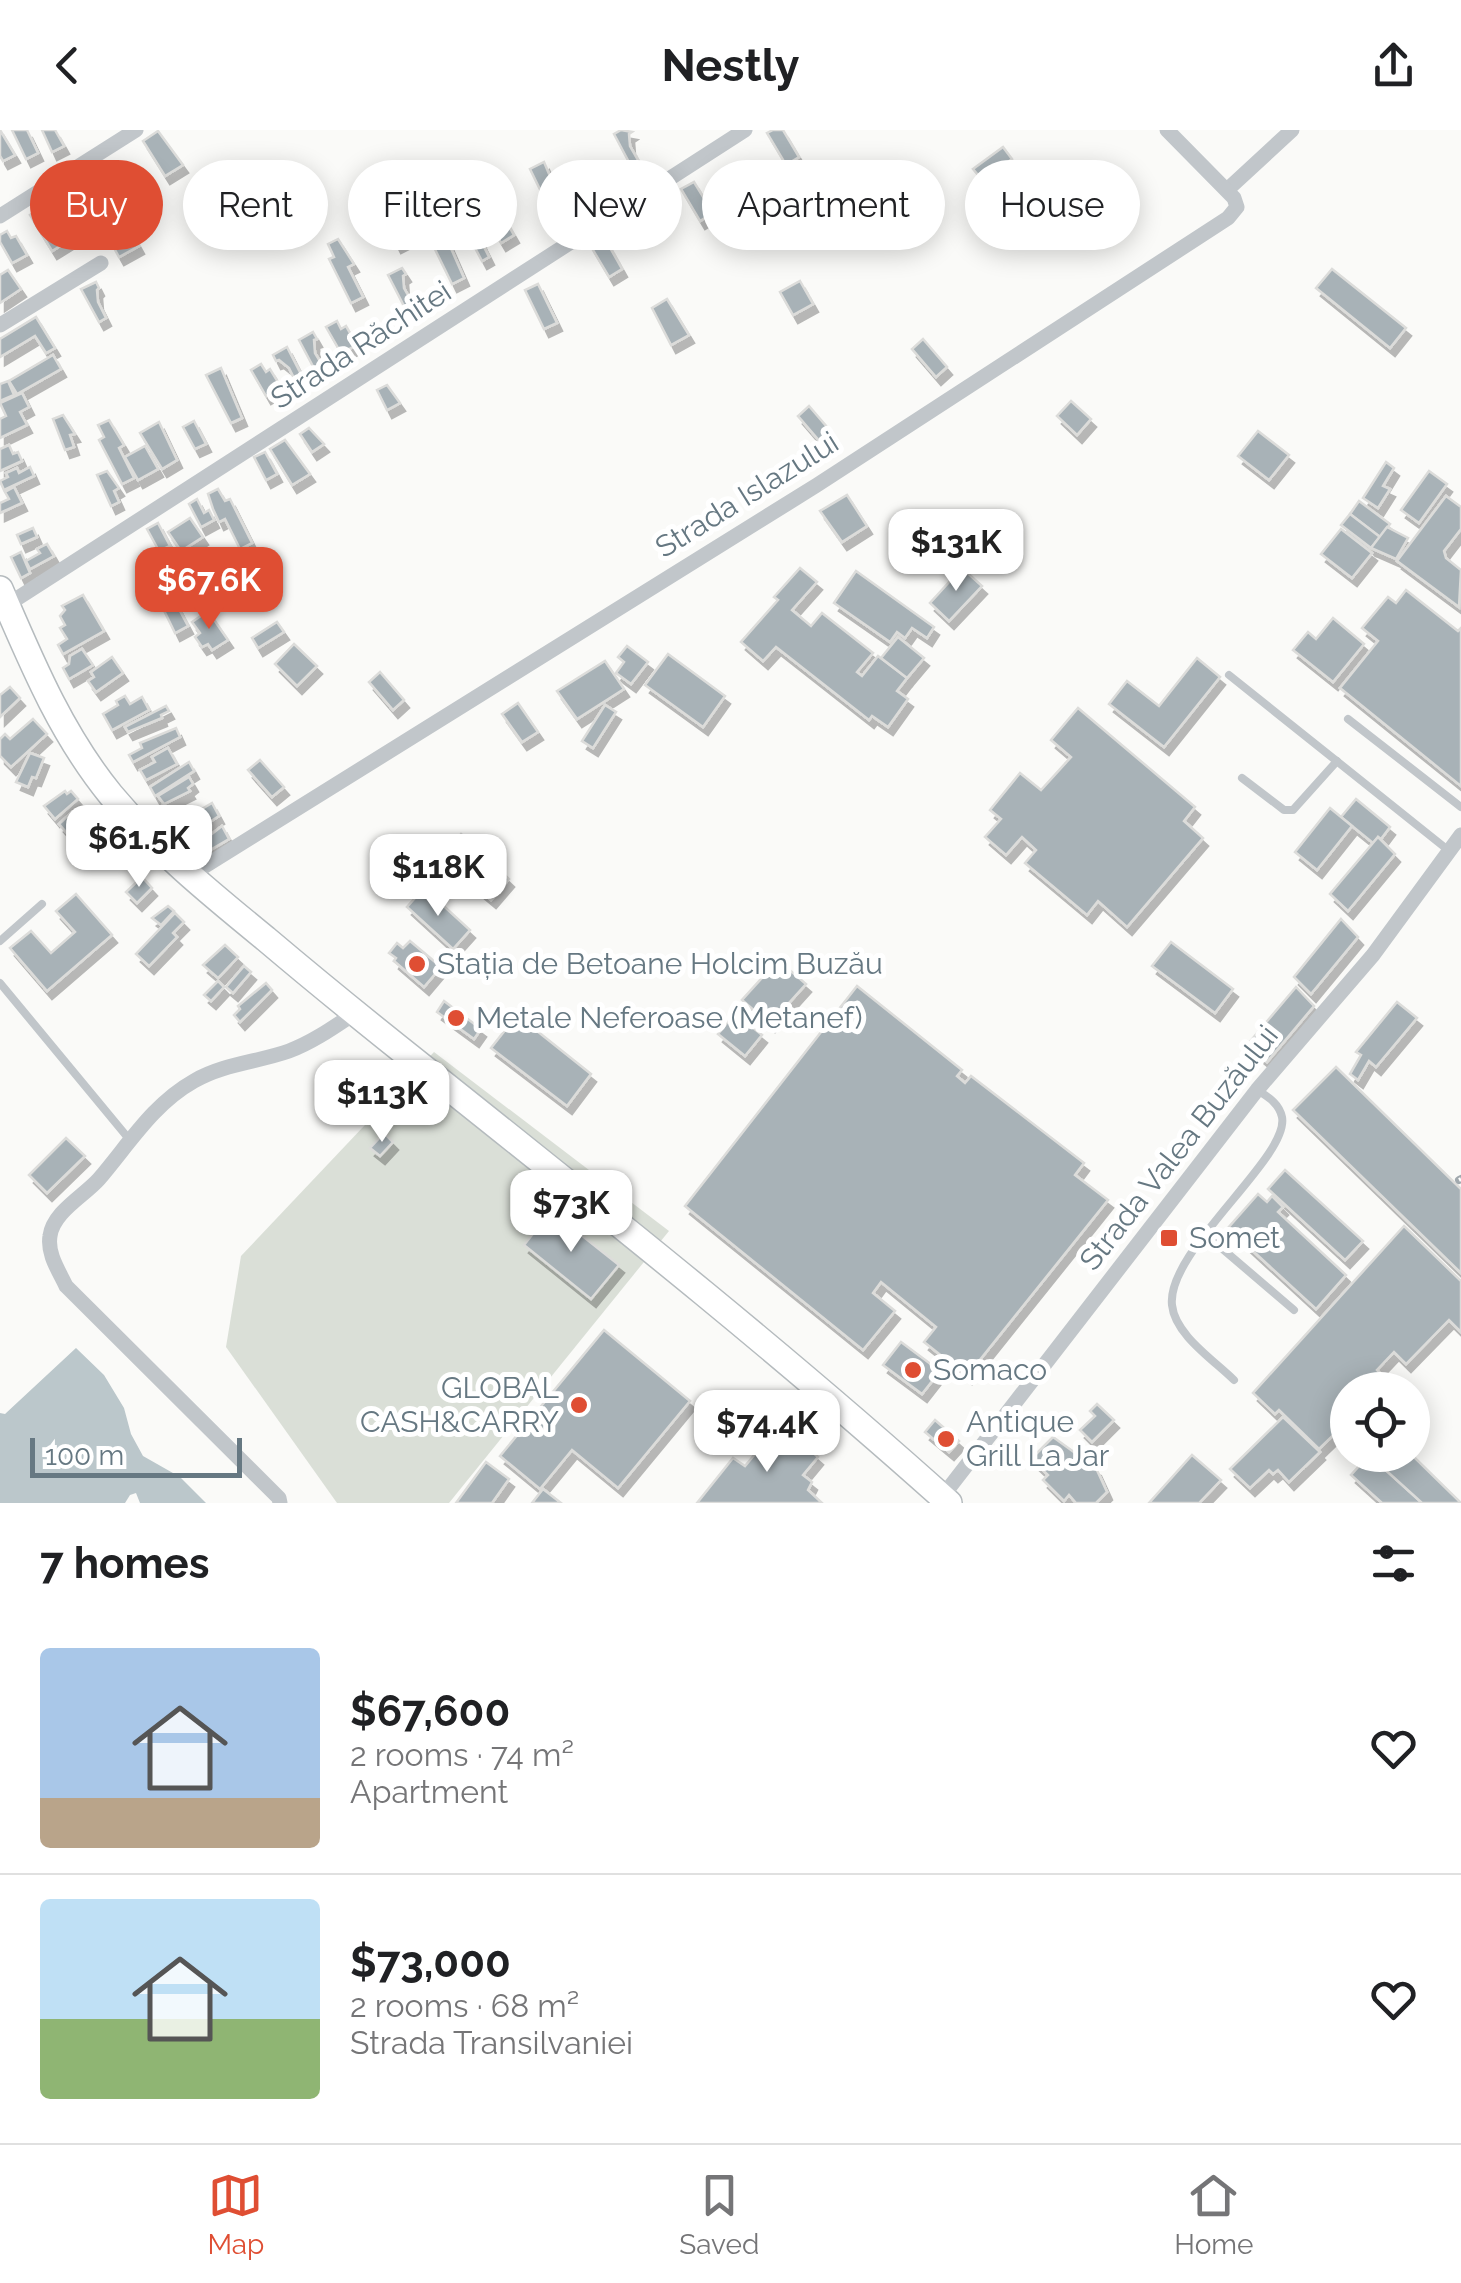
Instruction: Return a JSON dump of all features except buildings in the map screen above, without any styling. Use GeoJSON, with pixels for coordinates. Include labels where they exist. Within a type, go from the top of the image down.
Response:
{"type":"FeatureCollection","features":[{"type":"Feature","properties":{"kind":"main road"},"geometry":{"type":"LineString","coordinates":[[3,597],[47,695],[89,766],[133,820],[189,876],[764,1342],[945,1500]]}},
{"type":"Feature","properties":{"kind":"street"},"geometry":{"type":"LineString","coordinates":[[0,216],[136,130]]}},
{"type":"Feature","properties":{"kind":"street","name":"Strada Răchitei"},"geometry":{"type":"LineString","coordinates":[[3,597],[745,130]]}},
{"type":"Feature","properties":{"kind":"street"},"geometry":{"type":"LineString","coordinates":[[1167,130],[1227,190],[1292,130]]}},
{"type":"Feature","properties":{"kind":"street","name":"Strada Islazului"},"geometry":{"type":"LineString","coordinates":[[189,876],[816,485],[1228,218],[1237,204],[1227,190]]}},
{"type":"Feature","properties":{"kind":"street"},"geometry":{"type":"LineString","coordinates":[[0,325],[101,263]]}},
{"type":"Feature","properties":{"kind":"street","name":"Strada Valea Buzăului"},"geometry":{"type":"LineString","coordinates":[[945,1500],[1256,1090],[1373,955],[1461,835]]}},
{"type":"Feature","properties":{"kind":"street"},"geometry":{"type":"LineString","coordinates":[[280,1503],[66,1286],[50,1249],[54,1222],[98,1181],[129,1140],[168,1099],[192,1082],[210,1072],[290,1051],[355,1013]]}},
{"type":"Feature","properties":{"kind":"lane"},"geometry":{"type":"LineString","coordinates":[[1229,676],[1450,851]]}},
{"type":"Feature","properties":{"kind":"lane"},"geometry":{"type":"LineString","coordinates":[[1348,719],[1461,807]]}},
{"type":"Feature","properties":{"kind":"lane"},"geometry":{"type":"LineString","coordinates":[[1242,778],[1284,810],[1293,810],[1337,761]]}},
{"type":"Feature","properties":{"kind":"lane"},"geometry":{"type":"LineString","coordinates":[[0,941],[42,904]]}},
{"type":"Feature","properties":{"kind":"lane"},"geometry":{"type":"LineString","coordinates":[[0,982],[129,1140]]}},
{"type":"Feature","properties":{"kind":"lane"},"geometry":{"type":"LineString","coordinates":[[1234,1380],[1178,1325],[1171,1304],[1174,1283],[1205,1234],[1278,1142],[1282,1116],[1275,1102],[1256,1090]]}},
{"type":"Feature","properties":{"kind":"lane"},"geometry":{"type":"LineString","coordinates":[[1205,1234],[1294,1310]]}},
{"type":"Feature","properties":{"kind":"shaded area"},"geometry":{"type":"Polygon","coordinates":[[[434,1052],[669,1231],[449,1503],[337,1503],[226,1347],[241,1256],[434,1052]]]}},
{"type":"Feature","properties":{"kind":"shaded area"},"geometry":{"type":"Polygon","coordinates":[[[76,1348],[104,1375],[124,1408],[131,1434],[143,1456],[180,1477],[206,1503],[140,1503],[136,1493],[125,1503],[0,1503],[0,1413],[5,1414],[76,1348]]]}},
{"type":"Feature","properties":{"kind":"place","name":"Stația de Betoane Holcim Buzău"},"geometry":{"type":"Point","coordinates":[417,964]}},
{"type":"Feature","properties":{"kind":"place","name":"Metale Neferoase (Metanef)"},"geometry":{"type":"Point","coordinates":[456,1018]}},
{"type":"Feature","properties":{"kind":"place","name":"Somet"},"geometry":{"type":"Point","coordinates":[1169,1238]}},
{"type":"Feature","properties":{"kind":"place","name":"Somaco"},"geometry":{"type":"Point","coordinates":[913,1370]}},
{"type":"Feature","properties":{"kind":"place","name":"GLOBAL CASH&CARRY"},"geometry":{"type":"Point","coordinates":[579,1405]}},
{"type":"Feature","properties":{"kind":"place","name":"Antique Grill La Jar"},"geometry":{"type":"Point","coordinates":[946,1439]}}]}
